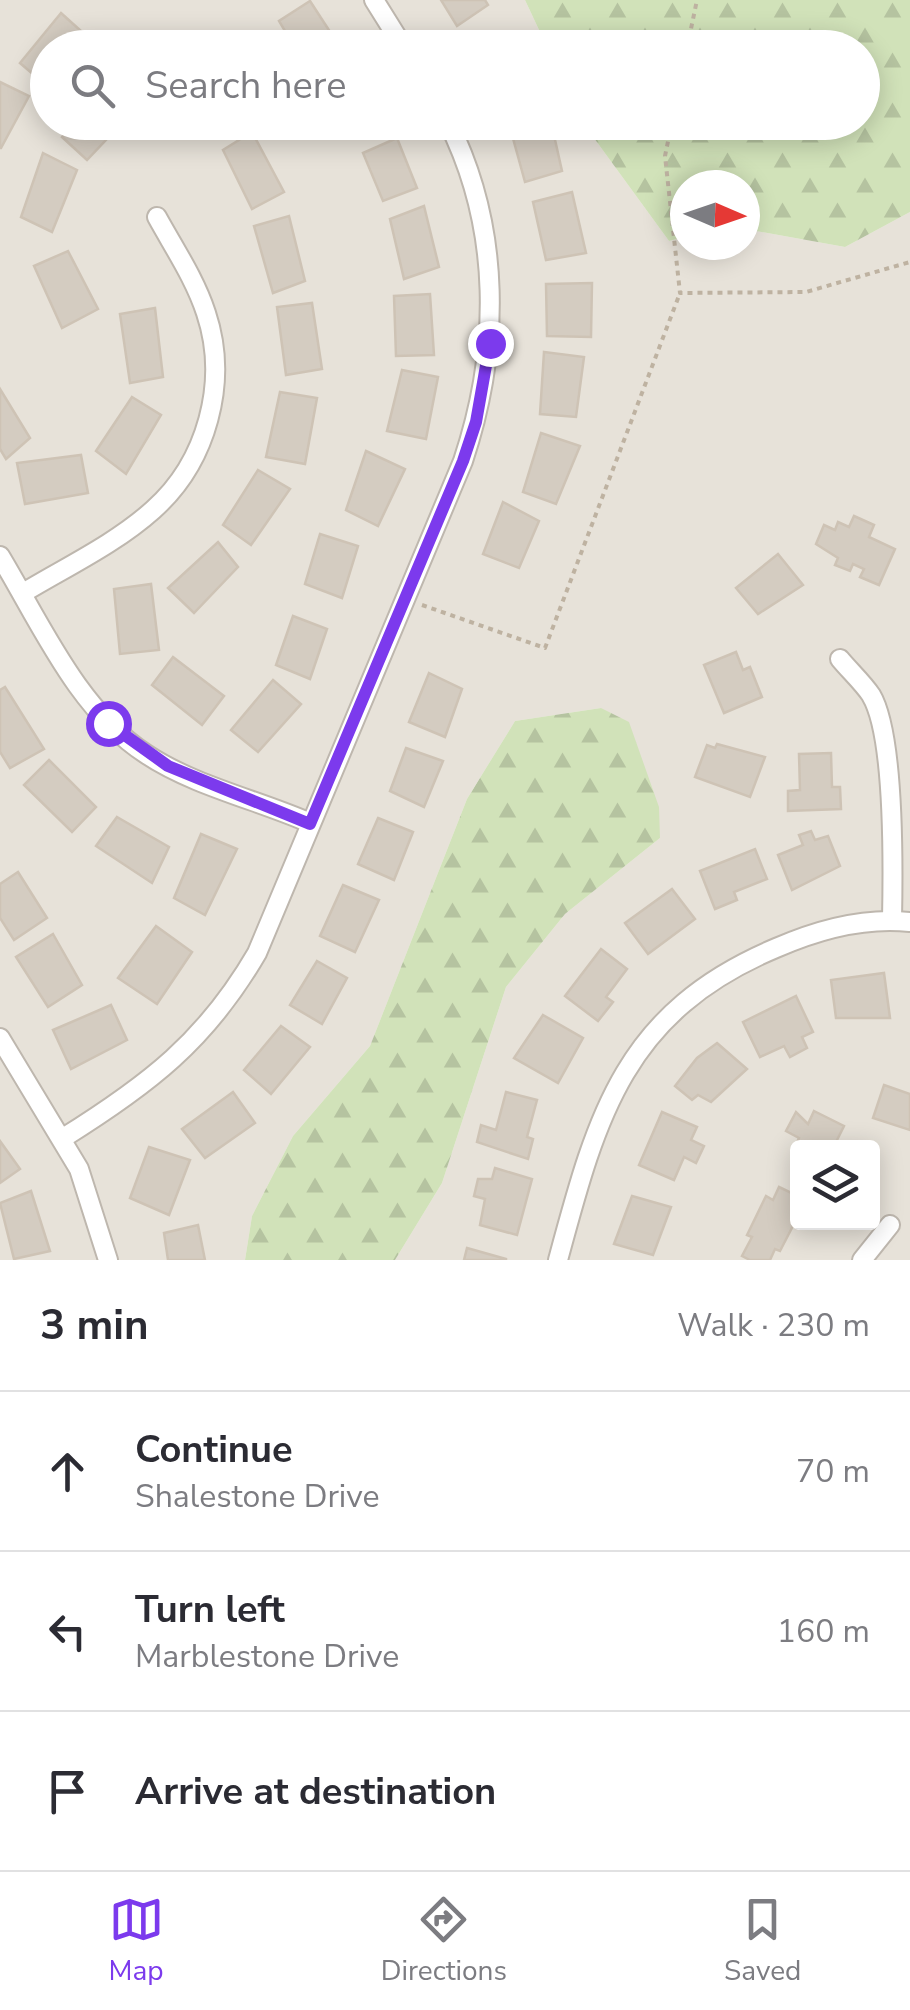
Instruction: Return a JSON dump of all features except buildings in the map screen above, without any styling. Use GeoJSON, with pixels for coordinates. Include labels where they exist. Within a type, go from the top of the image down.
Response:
{"type":"FeatureCollection","features":[{"type":"Feature","properties":{"kind":"street"},"geometry":{"type":"LineString","coordinates":[[374,0],[393,30]]}},
{"type":"Feature","properties":{"kind":"street"},"geometry":{"type":"LineString","coordinates":[[63,1138],[154,1078],[216,1016],[256,953],[468,448],[490,343],[485,237],[456,140]]}},
{"type":"Feature","properties":{"kind":"street"},"geometry":{"type":"LineString","coordinates":[[23,593],[152,512],[183,476],[206,431],[215,378],[210,326],[198,292],[156,217]]}},
{"type":"Feature","properties":{"kind":"street"},"geometry":{"type":"LineString","coordinates":[[0,556],[90,702],[127,740],[168,766],[310,824]]}},
{"type":"Feature","properties":{"kind":"street"},"geometry":{"type":"LineString","coordinates":[[558,1260],[598,1122],[632,1059],[682,1004],[745,962],[816,933],[901,921],[879,719],[872,696],[840,660]]}},
{"type":"Feature","properties":{"kind":"street"},"geometry":{"type":"LineString","coordinates":[[0,1038],[79,1169],[108,1260]]}},
{"type":"Feature","properties":{"kind":"street"},"geometry":{"type":"LineString","coordinates":[[862,1260],[890,1225]]}},
{"type":"Feature","properties":{"kind":"path"},"geometry":{"type":"LineString","coordinates":[[691,30],[697,0]]}},
{"type":"Feature","properties":{"kind":"path"},"geometry":{"type":"LineString","coordinates":[[405,600],[545,648],[680,293],[665,156],[668,140]]}},
{"type":"Feature","properties":{"kind":"path"},"geometry":{"type":"LineString","coordinates":[[680,293],[806,292],[910,262]]}},
{"type":"Feature","properties":{"kind":"shaded area"},"geometry":{"type":"Polygon","coordinates":[[[0,0],[525,0],[539,30],[30,30],[30,140],[595,140],[670,241],[670,260],[760,260],[760,232],[845,247],[910,212],[910,1260],[395,1260],[442,1183],[506,987],[565,914],[660,838],[601,708],[515,721],[467,799],[370,1046],[293,1136],[252,1216],[245,1260],[0,1260],[0,0]]]}},
{"type":"Feature","properties":{"kind":"green space"},"geometry":{"type":"Polygon","coordinates":[[[525,0],[910,0],[910,212],[845,247],[760,232],[760,170],[670,170],[669,241],[595,140],[880,140],[880,30],[539,30],[525,0]]]}},
{"type":"Feature","properties":{"kind":"green space"},"geometry":{"type":"Polygon","coordinates":[[[601,708],[629,722],[659,807],[660,838],[565,914],[506,987],[442,1183],[395,1260],[245,1260],[252,1216],[293,1136],[370,1046],[467,799],[515,721],[601,708]]]}},
{"type":"Feature","properties":{"kind":"route"},"geometry":{"type":"LineString","coordinates":[[108,723],[148,756],[310,824],[463,461],[486,381],[490,343]]}}]}
